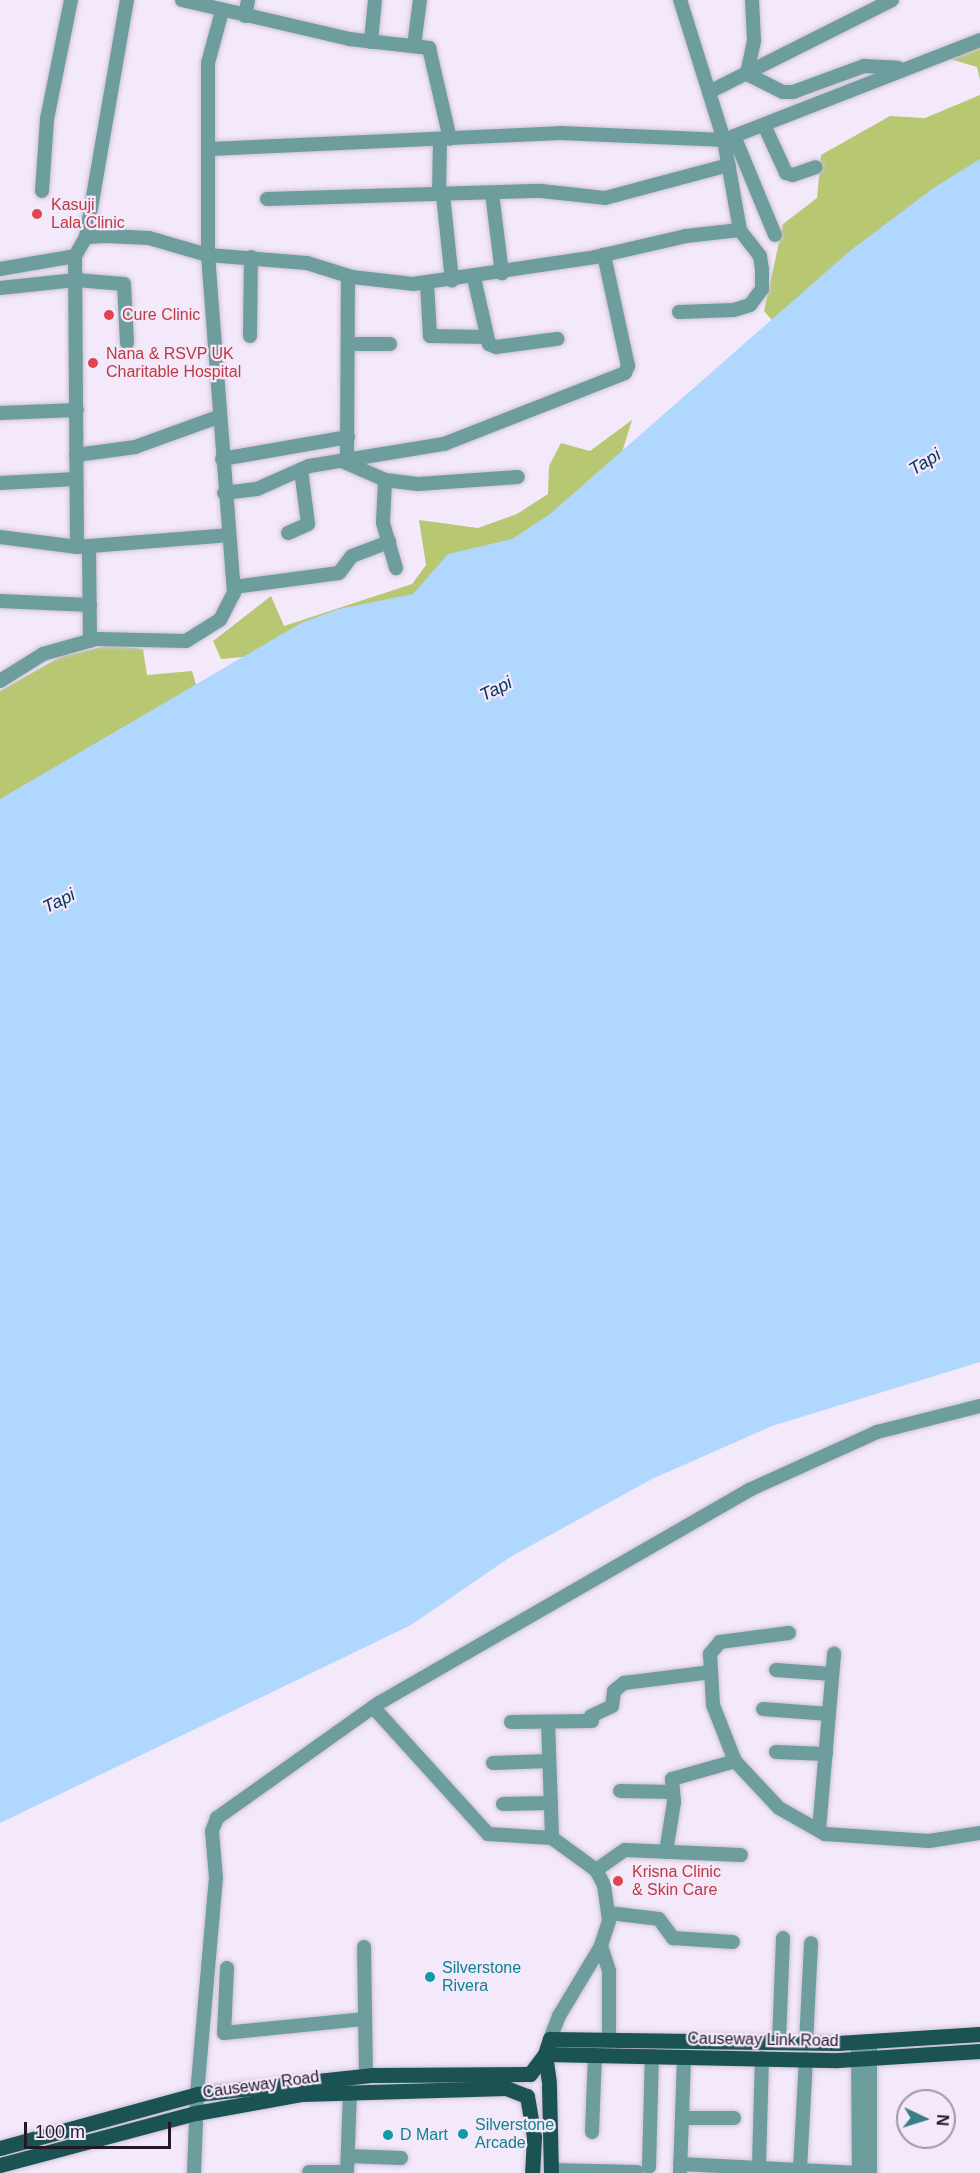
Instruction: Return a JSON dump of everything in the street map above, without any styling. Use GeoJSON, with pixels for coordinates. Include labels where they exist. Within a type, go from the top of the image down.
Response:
{"type":"FeatureCollection","features":[{"type":"Feature","properties":{"kind":"main road"},"geometry":{"type":"LineString","coordinates":[[532,2173],[534,2137],[527,2097],[522,2085],[545,2054],[550,2038],[806,2043],[980,2034]]}},
{"type":"Feature","properties":{"kind":"main road","name":"Causeway Link Road"},"geometry":{"type":"LineString","coordinates":[[545,2054],[806,2059],[980,2051]]}},
{"type":"Feature","properties":{"kind":"main road"},"geometry":{"type":"LineString","coordinates":[[545,2054],[549,2084],[551,2171]]}},
{"type":"Feature","properties":{"kind":"main road","name":"Causeway Road"},"geometry":{"type":"LineString","coordinates":[[0,2148],[197,2094],[366,2076],[530,2074]]}},
{"type":"Feature","properties":{"kind":"main road"},"geometry":{"type":"LineString","coordinates":[[530,2074],[543,2074],[549,2084]]}},
{"type":"Feature","properties":{"kind":"main road"},"geometry":{"type":"LineString","coordinates":[[527,2097],[543,2097],[549,2084]]}},
{"type":"Feature","properties":{"kind":"main road","name":"Causeway Road"},"geometry":{"type":"LineString","coordinates":[[0,2165],[196,2113],[303,2094],[506,2088],[527,2097]]}},
{"type":"Feature","properties":{"kind":"street"},"geometry":{"type":"LineString","coordinates":[[42,191],[47,119],[71,0]]}},
{"type":"Feature","properties":{"kind":"street"},"geometry":{"type":"LineString","coordinates":[[90,641],[90,604],[76,479],[75,256],[87,237],[127,0]]}},
{"type":"Feature","properties":{"kind":"street"},"geometry":{"type":"LineString","coordinates":[[184,0],[222,11],[371,42],[429,48],[445,139],[441,195],[452,281]]}},
{"type":"Feature","properties":{"kind":"street"},"geometry":{"type":"LineString","coordinates":[[245,16],[248,0]]}},
{"type":"Feature","properties":{"kind":"street"},"geometry":{"type":"LineString","coordinates":[[371,42],[375,0]]}},
{"type":"Feature","properties":{"kind":"street"},"geometry":{"type":"LineString","coordinates":[[414,46],[420,0]]}},
{"type":"Feature","properties":{"kind":"street"},"geometry":{"type":"LineString","coordinates":[[680,0],[709,92],[775,235]]}},
{"type":"Feature","properties":{"kind":"street"},"geometry":{"type":"LineString","coordinates":[[747,75],[754,41],[752,0]]}},
{"type":"Feature","properties":{"kind":"street"},"geometry":{"type":"LineString","coordinates":[[709,92],[747,75],[872,7],[892,0]]}},
{"type":"Feature","properties":{"kind":"street"},"geometry":{"type":"LineString","coordinates":[[0,681],[43,654],[90,641],[186,641],[220,620],[234,587],[218,417],[208,255],[210,149],[208,63],[222,11]]}},
{"type":"Feature","properties":{"kind":"street"},"geometry":{"type":"LineString","coordinates":[[210,149],[560,133],[729,138],[802,111],[899,69],[980,40]]}},
{"type":"Feature","properties":{"kind":"street"},"geometry":{"type":"LineString","coordinates":[[747,75],[793,92],[864,66],[899,69]]}},
{"type":"Feature","properties":{"kind":"street"},"geometry":{"type":"LineString","coordinates":[[793,92],[802,111]]}},
{"type":"Feature","properties":{"kind":"street"},"geometry":{"type":"LineString","coordinates":[[764,125],[786,173],[793,175],[816,167]]}},
{"type":"Feature","properties":{"kind":"street"},"geometry":{"type":"LineString","coordinates":[[679,312],[734,310],[757,299],[762,288],[760,256],[740,230],[729,165],[729,138]]}},
{"type":"Feature","properties":{"kind":"street"},"geometry":{"type":"LineString","coordinates":[[267,199],[541,191],[613,197],[729,165]]}},
{"type":"Feature","properties":{"kind":"street"},"geometry":{"type":"LineString","coordinates":[[492,193],[502,273]]}},
{"type":"Feature","properties":{"kind":"street"},"geometry":{"type":"LineString","coordinates":[[87,237],[149,238],[208,255],[307,263],[348,276],[428,283],[474,278],[604,255],[686,236],[740,230]]}},
{"type":"Feature","properties":{"kind":"street"},"geometry":{"type":"LineString","coordinates":[[224,493],[257,489],[302,469],[444,444],[625,373],[628,366],[604,255]]}},
{"type":"Feature","properties":{"kind":"street"},"geometry":{"type":"LineString","coordinates":[[0,268],[75,256]]}},
{"type":"Feature","properties":{"kind":"street"},"geometry":{"type":"LineString","coordinates":[[250,336],[251,257]]}},
{"type":"Feature","properties":{"kind":"street"},"geometry":{"type":"LineString","coordinates":[[345,460],[348,437],[348,276]]}},
{"type":"Feature","properties":{"kind":"street"},"geometry":{"type":"LineString","coordinates":[[474,278],[489,344],[496,347],[557,339]]}},
{"type":"Feature","properties":{"kind":"street"},"geometry":{"type":"LineString","coordinates":[[0,288],[76,280],[126,286],[127,343]]}},
{"type":"Feature","properties":{"kind":"street"},"geometry":{"type":"LineString","coordinates":[[428,283],[430,336],[486,337]]}},
{"type":"Feature","properties":{"kind":"street"},"geometry":{"type":"LineString","coordinates":[[348,344],[390,344]]}},
{"type":"Feature","properties":{"kind":"street"},"geometry":{"type":"LineString","coordinates":[[0,413],[77,410]]}},
{"type":"Feature","properties":{"kind":"street"},"geometry":{"type":"LineString","coordinates":[[76,455],[135,447],[218,417]]}},
{"type":"Feature","properties":{"kind":"street"},"geometry":{"type":"LineString","coordinates":[[222,459],[348,437]]}},
{"type":"Feature","properties":{"kind":"street"},"geometry":{"type":"LineString","coordinates":[[345,460],[385,480],[423,485],[518,477]]}},
{"type":"Feature","properties":{"kind":"street"},"geometry":{"type":"LineString","coordinates":[[288,533],[308,524],[302,469]]}},
{"type":"Feature","properties":{"kind":"street"},"geometry":{"type":"LineString","coordinates":[[0,483],[76,479]]}},
{"type":"Feature","properties":{"kind":"street"},"geometry":{"type":"LineString","coordinates":[[385,480],[382,520],[396,568]]}},
{"type":"Feature","properties":{"kind":"street"},"geometry":{"type":"LineString","coordinates":[[0,537],[83,547],[228,535]]}},
{"type":"Feature","properties":{"kind":"street"},"geometry":{"type":"LineString","coordinates":[[234,587],[339,573],[352,556],[389,543]]}},
{"type":"Feature","properties":{"kind":"street"},"geometry":{"type":"LineString","coordinates":[[0,601],[90,604]]}},
{"type":"Feature","properties":{"kind":"street"},"geometry":{"type":"LineString","coordinates":[[194,2173],[197,2094],[216,1878],[212,1825],[226,1811],[373,1707],[749,1490],[815,1457],[877,1432],[980,1406]]}},
{"type":"Feature","properties":{"kind":"street"},"geometry":{"type":"LineString","coordinates":[[789,1633],[720,1647],[710,1654],[713,1705],[735,1761],[779,1808],[819,1830],[928,1841],[980,1833]]}},
{"type":"Feature","properties":{"kind":"street"},"geometry":{"type":"LineString","coordinates":[[819,1830],[834,1654]]}},
{"type":"Feature","properties":{"kind":"street"},"geometry":{"type":"LineString","coordinates":[[776,1670],[832,1674]]}},
{"type":"Feature","properties":{"kind":"street"},"geometry":{"type":"LineString","coordinates":[[511,1722],[548,1722],[592,1718],[612,1706],[614,1691],[624,1683],[711,1672]]}},
{"type":"Feature","properties":{"kind":"street"},"geometry":{"type":"LineString","coordinates":[[373,1707],[488,1834],[552,1838],[596,1869],[604,1885],[609,1913],[601,1946],[559,2016],[550,2038]]}},
{"type":"Feature","properties":{"kind":"street"},"geometry":{"type":"LineString","coordinates":[[763,1709],[829,1714]]}},
{"type":"Feature","properties":{"kind":"street"},"geometry":{"type":"LineString","coordinates":[[548,1722],[552,1838]]}},
{"type":"Feature","properties":{"kind":"street"},"geometry":{"type":"LineString","coordinates":[[776,1752],[826,1754]]}},
{"type":"Feature","properties":{"kind":"street"},"geometry":{"type":"LineString","coordinates":[[492,1764],[549,1761]]}},
{"type":"Feature","properties":{"kind":"street"},"geometry":{"type":"LineString","coordinates":[[666,1852],[673,1792],[672,1779],[735,1761]]}},
{"type":"Feature","properties":{"kind":"street"},"geometry":{"type":"LineString","coordinates":[[620,1791],[673,1792]]}},
{"type":"Feature","properties":{"kind":"street"},"geometry":{"type":"LineString","coordinates":[[503,1804],[551,1803]]}},
{"type":"Feature","properties":{"kind":"street"},"geometry":{"type":"LineString","coordinates":[[596,1869],[625,1850],[741,1855]]}},
{"type":"Feature","properties":{"kind":"street"},"geometry":{"type":"LineString","coordinates":[[609,1913],[659,1919],[672,1938],[733,1942]]}},
{"type":"Feature","properties":{"kind":"street"},"geometry":{"type":"LineString","coordinates":[[779,2042],[783,1938]]}},
{"type":"Feature","properties":{"kind":"street"},"geometry":{"type":"LineString","coordinates":[[806,2043],[811,1942]]}},
{"type":"Feature","properties":{"kind":"street"},"geometry":{"type":"LineString","coordinates":[[601,1946],[609,1971],[609,2040]]}},
{"type":"Feature","properties":{"kind":"street"},"geometry":{"type":"LineString","coordinates":[[364,1947],[366,2076]]}},
{"type":"Feature","properties":{"kind":"street"},"geometry":{"type":"LineString","coordinates":[[227,1968],[224,2033],[365,2019]]}},
{"type":"Feature","properties":{"kind":"street"},"geometry":{"type":"LineString","coordinates":[[684,2057],[680,2168],[759,2165],[859,2173],[864,2041]]}},
{"type":"Feature","properties":{"kind":"street"},"geometry":{"type":"LineString","coordinates":[[592,2132],[595,2055]]}},
{"type":"Feature","properties":{"kind":"street"},"geometry":{"type":"LineString","coordinates":[[551,2171],[643,2169],[652,2056]]}},
{"type":"Feature","properties":{"kind":"street"},"geometry":{"type":"LineString","coordinates":[[759,2165],[762,2058]]}},
{"type":"Feature","properties":{"kind":"street"},"geometry":{"type":"LineString","coordinates":[[864,2058],[870,2173]]}},
{"type":"Feature","properties":{"kind":"street"},"geometry":{"type":"LineString","coordinates":[[800,2169],[806,2059]]}},
{"type":"Feature","properties":{"kind":"street"},"geometry":{"type":"LineString","coordinates":[[309,2172],[347,2172],[350,2092]]}},
{"type":"Feature","properties":{"kind":"street"},"geometry":{"type":"LineString","coordinates":[[682,2118],[734,2118]]}},
{"type":"Feature","properties":{"kind":"street"},"geometry":{"type":"LineString","coordinates":[[348,2156],[401,2158]]}},
{"type":"Feature","properties":{"kind":"green space"},"geometry":{"type":"Polygon","coordinates":[[[980,47],[980,80],[977,67],[950,59],[980,47]]]}},
{"type":"Feature","properties":{"kind":"green space"},"geometry":{"type":"Polygon","coordinates":[[[980,95],[980,168],[777,326],[764,311],[783,224],[817,198],[821,155],[890,116],[925,118],[980,95]]]}},
{"type":"Feature","properties":{"kind":"green space"},"geometry":{"type":"Polygon","coordinates":[[[632,420],[619,462],[415,619],[299,652],[221,659],[213,641],[271,596],[284,626],[412,584],[426,565],[419,520],[478,528],[517,514],[548,494],[549,466],[561,443],[590,451],[632,420]]]}},
{"type":"Feature","properties":{"kind":"green space"},"geometry":{"type":"Polygon","coordinates":[[[111,645],[143,649],[147,675],[192,671],[199,694],[0,807],[0,691],[62,656],[111,645]]]}},
{"type":"Feature","properties":{"kind":"water","name":"Tapi"},"geometry":{"type":"Polygon","coordinates":[[[980,159],[980,1362],[772,1426],[652,1479],[512,1556],[411,1625],[0,1823],[0,799],[301,623],[339,609],[413,594],[448,554],[512,539],[550,514],[851,250],[932,189],[980,159]]]}},
{"type":"Feature","properties":{"kind":"place","name":"Kasuji Lala Clinic"},"geometry":{"type":"Point","coordinates":[37,214]}},
{"type":"Feature","properties":{"kind":"place","name":"Cure Clinic"},"geometry":{"type":"Point","coordinates":[109,315]}},
{"type":"Feature","properties":{"kind":"place","name":"Nana & RSVP UK Charitable Hospital"},"geometry":{"type":"Point","coordinates":[93,363]}},
{"type":"Feature","properties":{"kind":"place","name":"Krisna Clinic & Skin Care"},"geometry":{"type":"Point","coordinates":[618,1881]}},
{"type":"Feature","properties":{"kind":"place","name":"Silverstone Rivera"},"geometry":{"type":"Point","coordinates":[430,1977]}},
{"type":"Feature","properties":{"kind":"place","name":"Silverstone Arcade"},"geometry":{"type":"Point","coordinates":[463,2134]}},
{"type":"Feature","properties":{"kind":"place","name":"D Mart"},"geometry":{"type":"Point","coordinates":[388,2135]}}]}
